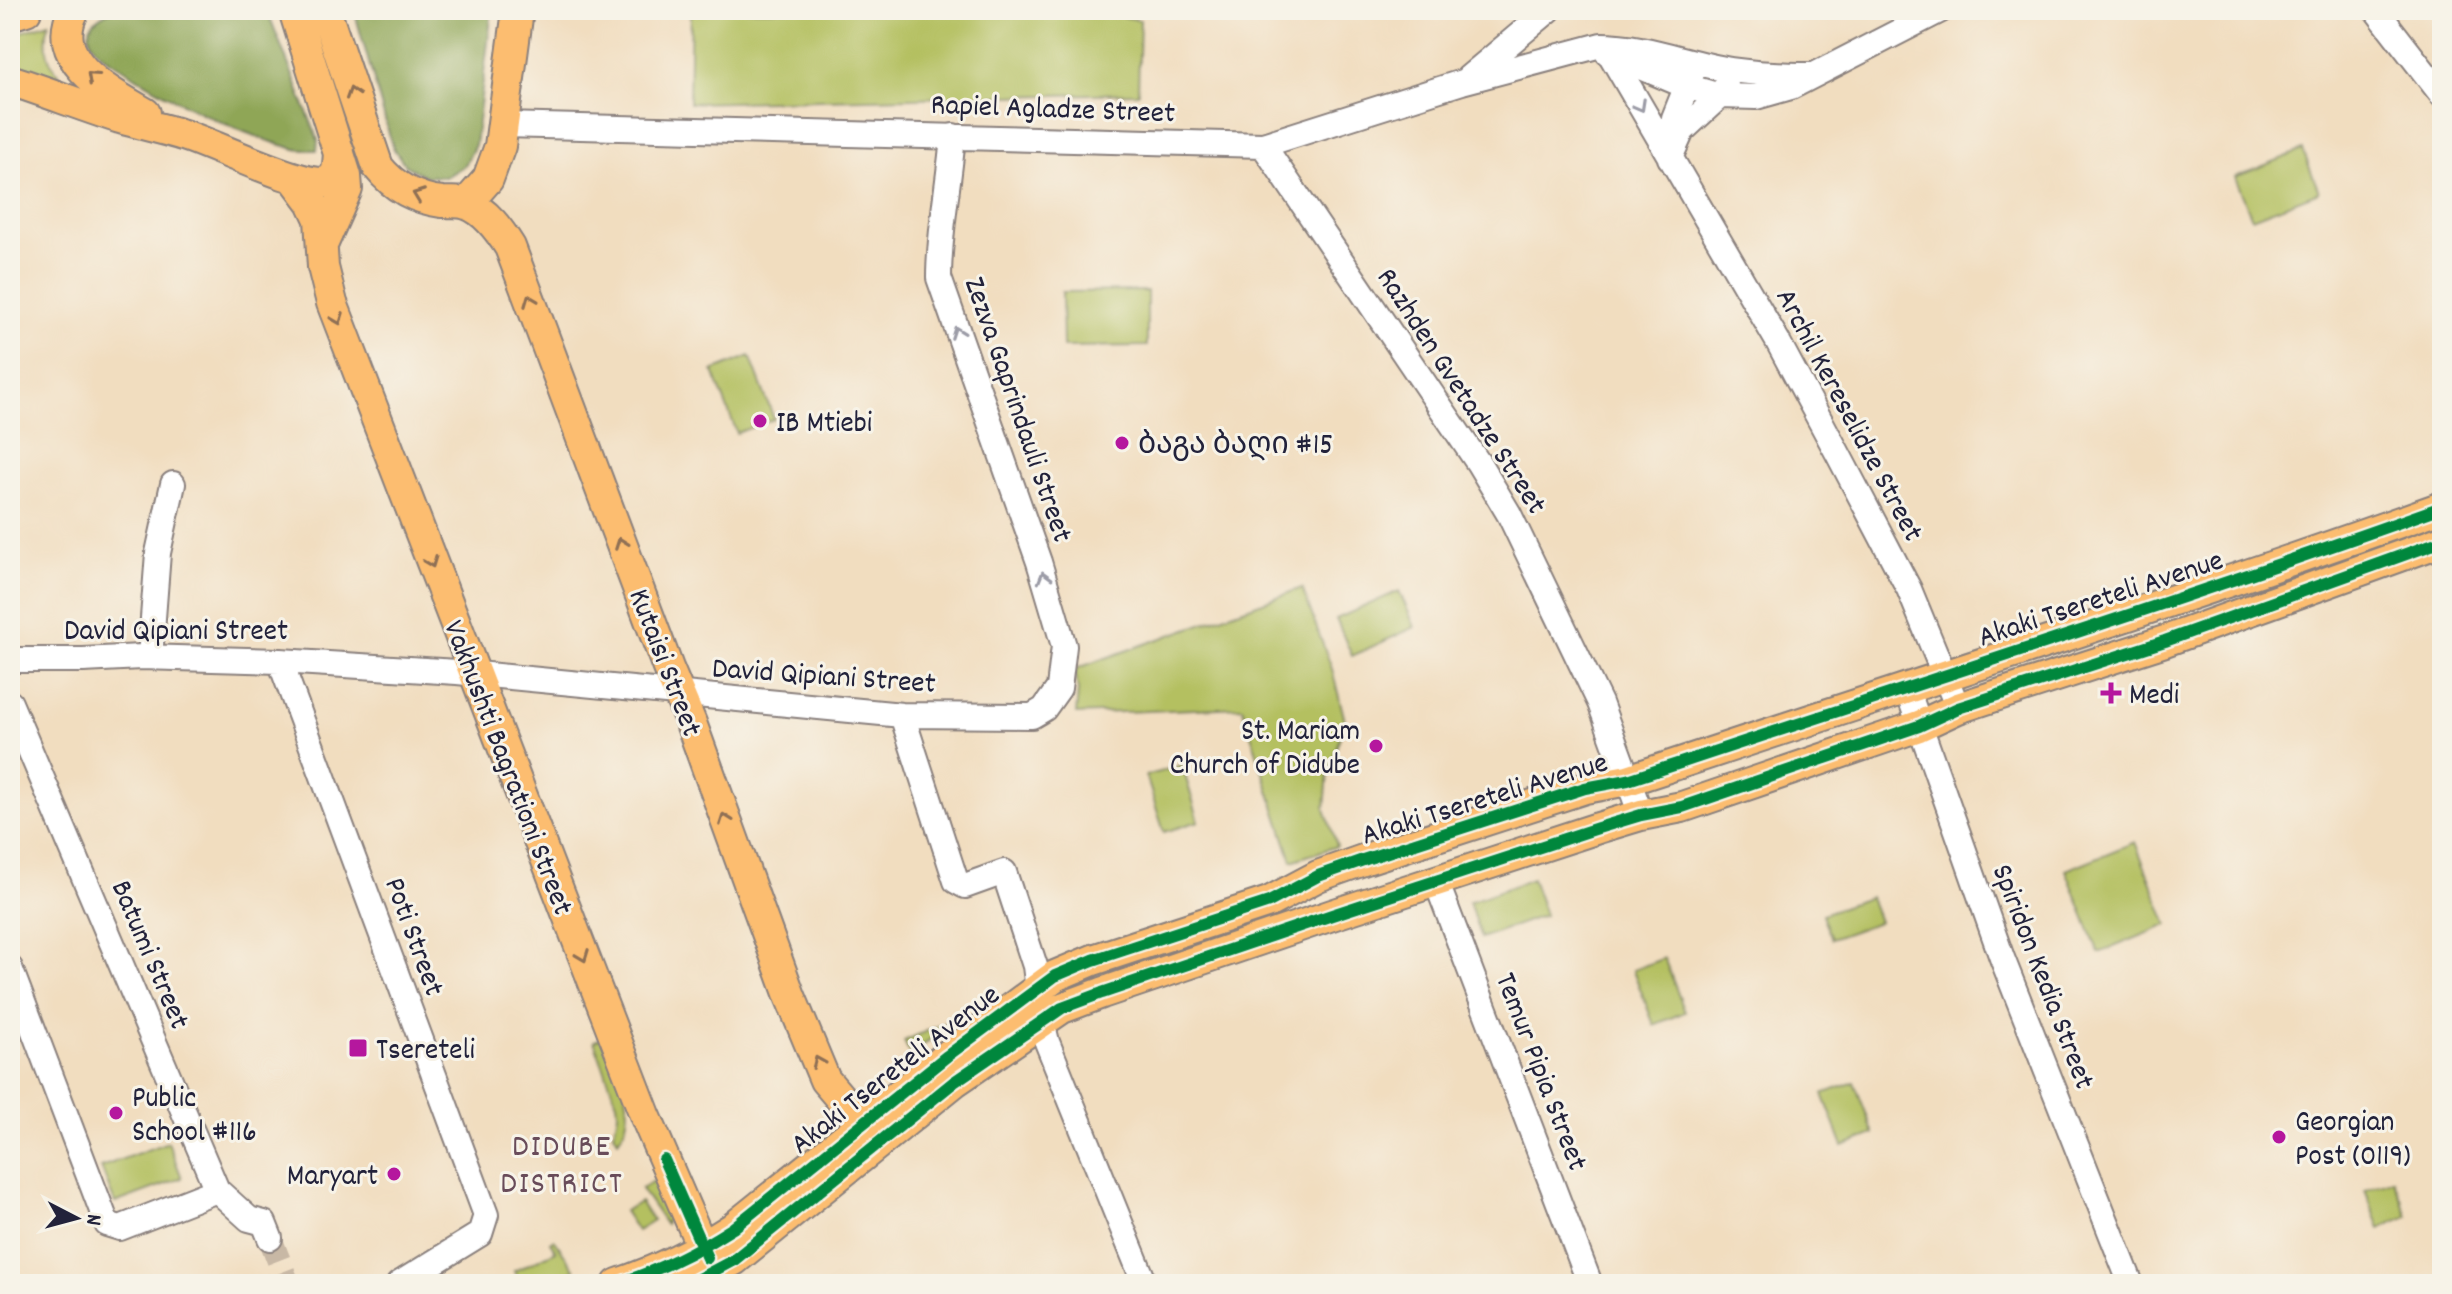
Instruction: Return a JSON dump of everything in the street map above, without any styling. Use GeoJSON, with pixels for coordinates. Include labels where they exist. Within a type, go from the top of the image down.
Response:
{"type":"FeatureCollection","features":[{"type":"Feature","properties":{"kind":"main road"},"geometry":{"type":"LineString","coordinates":[[10,15],[26,10]]}},
{"type":"Feature","properties":{"kind":"main road"},"geometry":{"type":"LineString","coordinates":[[74,10],[67,23],[68,45],[82,70],[95,83],[181,134]]}},
{"type":"Feature","properties":{"kind":"main road"},"geometry":{"type":"LineString","coordinates":[[311,13],[378,167],[386,178],[422,197],[466,204],[488,179],[500,146],[518,10]]}},
{"type":"Feature","properties":{"kind":"main road","name":"Vakhushti Bagrationi Street"},"geometry":{"type":"LineString","coordinates":[[311,13],[347,189],[323,243]]}},
{"type":"Feature","properties":{"kind":"main road"},"geometry":{"type":"LineString","coordinates":[[10,80],[147,126],[181,134],[294,178],[315,182],[333,178],[338,170],[339,152]]}},
{"type":"Feature","properties":{"kind":"main road","name":"Vakhushti Bagrationi Street"},"geometry":{"type":"LineString","coordinates":[[294,178],[320,219],[325,275],[332,303],[706,1272]]}},
{"type":"Feature","properties":{"kind":"main road","name":"Kutaisi Street"},"geometry":{"type":"LineString","coordinates":[[466,204],[489,219],[510,247],[790,996],[825,1080],[848,1107],[867,1119]]}},
{"type":"Feature","properties":{"kind":"main road","name":"Akaki Tsereteli Avenue"},"geometry":{"type":"LineString","coordinates":[[706,1272],[761,1207],[867,1119],[1055,976],[1093,960],[1269,902],[1318,876],[1585,788],[1628,780],[1907,689],[2289,562],[2442,507]]}},
{"type":"Feature","properties":{"kind":"main road","name":"Akaki Tsereteli Avenue"},"geometry":{"type":"LineString","coordinates":[[618,1284],[667,1266],[706,1272],[734,1260],[954,1082],[1062,1008],[1436,881],[1641,815],[1682,807],[1919,726],[1958,708],[2165,641],[2442,541]]}},
{"type":"Feature","properties":{"kind":"street"},"geometry":{"type":"LineString","coordinates":[[1462,82],[1549,10]]}},
{"type":"Feature","properties":{"kind":"street","name":"Rapiel Agladze Street"},"geometry":{"type":"LineString","coordinates":[[1586,48],[1610,54],[1686,86],[1720,96],[1756,97],[1791,87],[1941,10]]}},
{"type":"Feature","properties":{"kind":"street"},"geometry":{"type":"LineString","coordinates":[[2376,10],[2442,95]]}},
{"type":"Feature","properties":{"kind":"street","name":"Rapiel Agladze Street"},"geometry":{"type":"LineString","coordinates":[[504,125],[1263,145],[1462,82],[1601,45],[1621,45],[1730,70],[1813,75]]}},
{"type":"Feature","properties":{"kind":"street","name":"Archil Kereselidze Street"},"geometry":{"type":"LineString","coordinates":[[1610,54],[1777,340],[1909,589],[1958,708]]}},
{"type":"Feature","properties":{"kind":"street"},"geometry":{"type":"LineString","coordinates":[[1670,158],[1669,137],[1696,62]]}},
{"type":"Feature","properties":{"kind":"street"},"geometry":{"type":"LineString","coordinates":[[1670,158],[1682,131],[1720,96],[1730,70]]}},
{"type":"Feature","properties":{"kind":"street","name":"Zezva Gaprindauli Street"},"geometry":{"type":"LineString","coordinates":[[953,136],[939,278],[1039,562],[1064,652]]}},
{"type":"Feature","properties":{"kind":"street","name":"Razhden Gvetadze Street"},"geometry":{"type":"LineString","coordinates":[[1263,145],[1479,464],[1509,514],[1600,703],[1641,815]]}},
{"type":"Feature","properties":{"kind":"street"},"geometry":{"type":"LineString","coordinates":[[150,657],[158,553],[173,484]]}},
{"type":"Feature","properties":{"kind":"street","name":"David Qipiani Street"},"geometry":{"type":"LineString","coordinates":[[10,660],[150,657],[280,661],[474,674],[902,715],[1032,716],[1044,709],[1059,688],[1064,652]]}},
{"type":"Feature","properties":{"kind":"street","name":"Poti Street"},"geometry":{"type":"LineString","coordinates":[[280,661],[486,1215],[480,1234],[399,1284]]}},
{"type":"Feature","properties":{"kind":"street","name":"Spiridon Kedia Street"},"geometry":{"type":"LineString","coordinates":[[1907,689],[2002,958],[2131,1284]]}},
{"type":"Feature","properties":{"kind":"street","name":"Batumi Street"},"geometry":{"type":"LineString","coordinates":[[10,703],[217,1190],[249,1219],[264,1223],[264,1240]]}},
{"type":"Feature","properties":{"kind":"street"},"geometry":{"type":"LineString","coordinates":[[902,715],[956,881],[965,886],[1004,872],[1035,966],[1047,1042],[1145,1284]]}},
{"type":"Feature","properties":{"kind":"street","name":"Temur Pipia Street"},"geometry":{"type":"LineString","coordinates":[[1436,881],[1590,1284]]}},
{"type":"Feature","properties":{"kind":"street"},"geometry":{"type":"LineString","coordinates":[[10,968],[107,1224],[120,1228],[217,1190]]}},
{"type":"Feature","properties":{"kind":"green space"},"geometry":{"type":"Polygon","coordinates":[[[113,10],[267,10],[318,140],[317,150],[295,149],[229,126],[167,95],[101,54],[90,40],[90,28],[97,19],[113,10]]]}},
{"type":"Feature","properties":{"kind":"green space"},"geometry":{"type":"Polygon","coordinates":[[[354,10],[492,10],[475,145],[465,165],[446,177],[425,176],[406,166],[393,148],[354,10]]]}},
{"type":"Feature","properties":{"kind":"green space"},"geometry":{"type":"Polygon","coordinates":[[[691,10],[1089,10],[1140,20],[1138,93],[689,103],[691,10]]]}},
{"type":"Feature","properties":{"kind":"green space"},"geometry":{"type":"Polygon","coordinates":[[[49,23],[46,41],[49,57],[67,85],[10,68],[10,36],[49,23]]]}},
{"type":"Feature","properties":{"kind":"green space"},"geometry":{"type":"Polygon","coordinates":[[[2303,150],[2319,192],[2252,218],[2235,177],[2303,150]]]}},
{"type":"Feature","properties":{"kind":"green space"},"geometry":{"type":"Polygon","coordinates":[[[1147,291],[1147,346],[1063,347],[1062,292],[1147,291]]]}},
{"type":"Feature","properties":{"kind":"green space"},"geometry":{"type":"Polygon","coordinates":[[[750,356],[774,419],[737,433],[713,371],[750,356]]]}},
{"type":"Feature","properties":{"kind":"green space"},"geometry":{"type":"Polygon","coordinates":[[[1302,588],[1332,669],[1345,721],[1328,773],[1325,809],[1337,846],[1292,861],[1242,707],[1076,714],[1078,690],[1075,669],[1302,588]]]}},
{"type":"Feature","properties":{"kind":"green space"},"geometry":{"type":"Polygon","coordinates":[[[1399,591],[1415,627],[1352,656],[1336,619],[1399,591]]]}},
{"type":"Feature","properties":{"kind":"green space"},"geometry":{"type":"Polygon","coordinates":[[[1182,765],[1199,821],[1164,832],[1146,776],[1182,765]]]}},
{"type":"Feature","properties":{"kind":"green space"},"geometry":{"type":"Polygon","coordinates":[[[2135,842],[2168,925],[2099,953],[2066,870],[2135,842]]]}},
{"type":"Feature","properties":{"kind":"green space"},"geometry":{"type":"Polygon","coordinates":[[[1532,879],[1545,915],[1481,938],[1469,902],[1532,879]]]}},
{"type":"Feature","properties":{"kind":"green space"},"geometry":{"type":"Polygon","coordinates":[[[1870,897],[1879,922],[1831,939],[1822,914],[1870,897]]]}},
{"type":"Feature","properties":{"kind":"green space"},"geometry":{"type":"Polygon","coordinates":[[[1664,958],[1685,1012],[1654,1025],[1633,970],[1664,958]]]}},
{"type":"Feature","properties":{"kind":"green space"},"geometry":{"type":"Polygon","coordinates":[[[952,1020],[911,1056],[904,1041],[952,1020]]]}},
{"type":"Feature","properties":{"kind":"green space"},"geometry":{"type":"Polygon","coordinates":[[[605,1037],[627,1102],[628,1116],[618,1140],[614,1133],[617,1103],[594,1041],[605,1037]]]}},
{"type":"Feature","properties":{"kind":"green space"},"geometry":{"type":"Polygon","coordinates":[[[1854,1082],[1874,1134],[1843,1146],[1823,1094],[1854,1082]]]}},
{"type":"Feature","properties":{"kind":"green space"},"geometry":{"type":"Polygon","coordinates":[[[168,1142],[182,1178],[115,1203],[101,1167],[168,1142]]]}},
{"type":"Feature","properties":{"kind":"green space"},"geometry":{"type":"Polygon","coordinates":[[[2393,1179],[2408,1216],[2380,1228],[2365,1190],[2393,1179]]]}},
{"type":"Feature","properties":{"kind":"green space"},"geometry":{"type":"Polygon","coordinates":[[[653,1181],[669,1218],[665,1224],[641,1189],[653,1181]]]}},
{"type":"Feature","properties":{"kind":"green space"},"geometry":{"type":"Polygon","coordinates":[[[640,1202],[653,1221],[637,1231],[624,1211],[640,1202]]]}},
{"type":"Feature","properties":{"kind":"green space"},"geometry":{"type":"Polygon","coordinates":[[[554,1239],[575,1270],[535,1284],[520,1284],[514,1271],[556,1251],[550,1242],[554,1239]]]}},
{"type":"Feature","properties":{"kind":"tunnel"},"geometry":{"type":"LineString","coordinates":[[270,1238],[288,1284]]}},
{"type":"Feature","properties":{"kind":"cycle path"},"geometry":{"type":"LineString","coordinates":[[618,1284],[677,1260],[733,1228],[947,1056],[1055,976],[1093,960],[1269,902],[1318,876],[1366,859],[1585,788],[1628,780],[1668,767],[2153,607],[2442,507]]}},
{"type":"Feature","properties":{"kind":"cycle path"},"geometry":{"type":"LineString","coordinates":[[689,1284],[734,1260],[954,1082],[1062,1008],[1598,828],[1682,807],[1919,726],[1958,708],[2165,641],[2442,541]]}},
{"type":"Feature","properties":{"kind":"cycle path"},"geometry":{"type":"LineString","coordinates":[[664,1160],[707,1258]]}},
{"type":"Feature","properties":{"kind":"place","name":"IB Mtiebi"},"geometry":{"type":"Point","coordinates":[760,421]}},
{"type":"Feature","properties":{"kind":"place","name":"ბაგა ბაღი #15"},"geometry":{"type":"Point","coordinates":[1122,443]}},
{"type":"Feature","properties":{"kind":"place","name":"Medi"},"geometry":{"type":"Point","coordinates":[2111,693]}},
{"type":"Feature","properties":{"kind":"place","name":"St. Mariam Church of Didube"},"geometry":{"type":"Point","coordinates":[1376,746]}},
{"type":"Feature","properties":{"kind":"place","name":"Tsereteli"},"geometry":{"type":"Point","coordinates":[358,1048]}},
{"type":"Feature","properties":{"kind":"place","name":"Public School #116"},"geometry":{"type":"Point","coordinates":[116,1113]}},
{"type":"Feature","properties":{"kind":"place","name":"Georgian Post (0119)"},"geometry":{"type":"Point","coordinates":[2279,1137]}},
{"type":"Feature","properties":{"kind":"place","name":"Maryart"},"geometry":{"type":"Point","coordinates":[394,1174]}},
{"type":"Feature","properties":{"kind":"district","name":"DIDUBE DISTRICT"},"geometry":{"type":"Point","coordinates":[562,1162]}}]}
